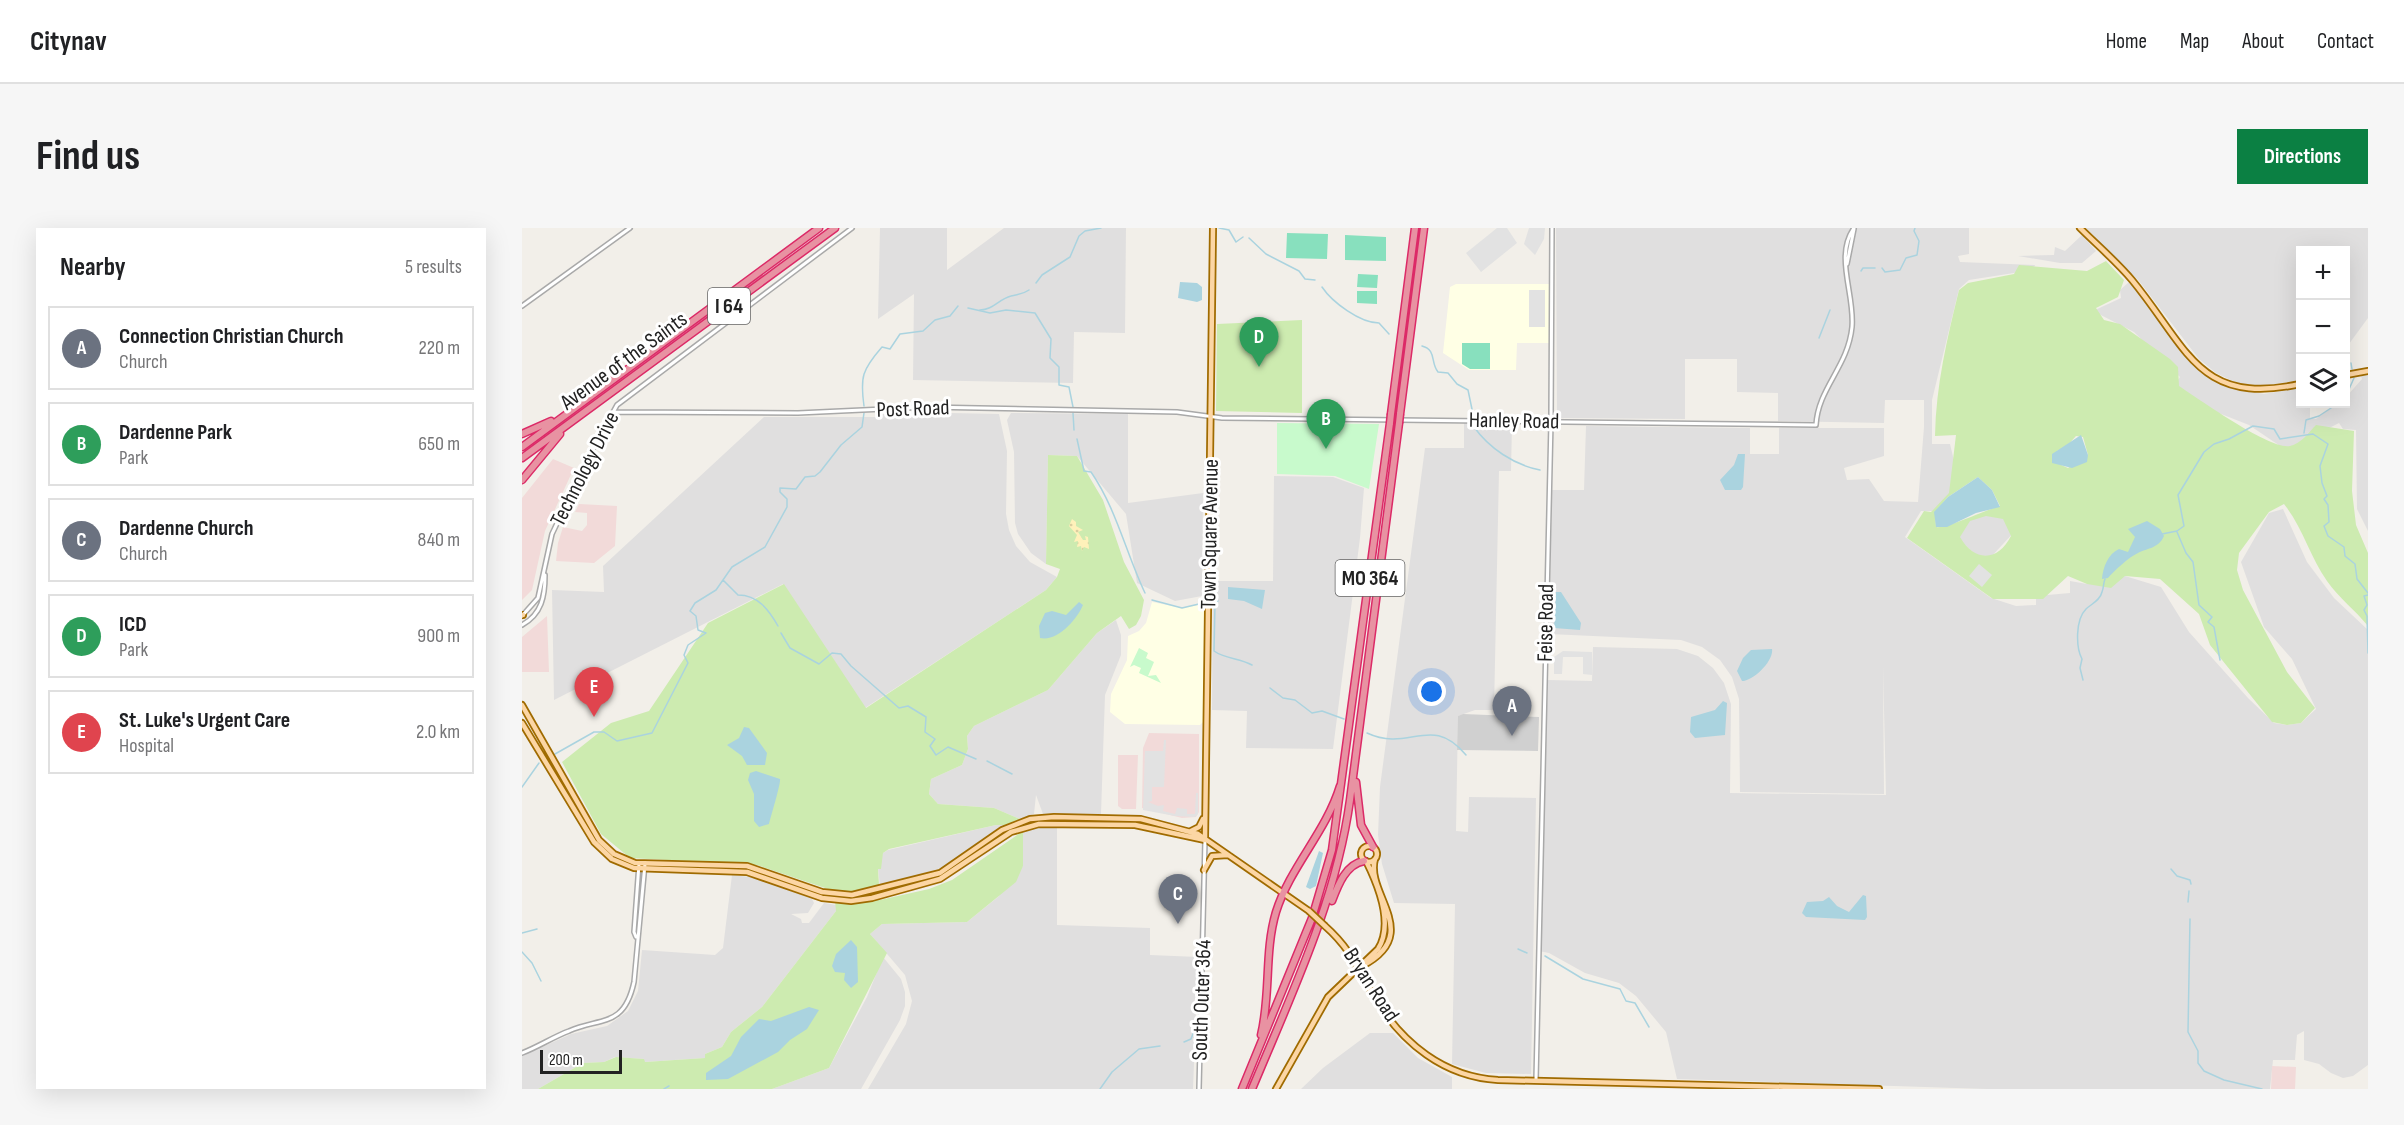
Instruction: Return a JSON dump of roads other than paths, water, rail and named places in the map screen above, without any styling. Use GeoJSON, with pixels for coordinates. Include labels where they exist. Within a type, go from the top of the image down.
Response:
{"type":"FeatureCollection","features":[{"type":"Feature","properties":{"kind":"highway","name":"Avenue of the Saints"},"geometry":{"type":"LineString","coordinates":[[522,447],[819,228]]}},
{"type":"Feature","properties":{"kind":"highway","name":"Avenue of the Saints"},"geometry":{"type":"LineString","coordinates":[[522,458],[835,228]]}},
{"type":"Feature","properties":{"kind":"highway","name":"MO 364"},"geometry":{"type":"LineString","coordinates":[[1242,1089],[1322,890],[1335,835],[1415,228]]}},
{"type":"Feature","properties":{"kind":"highway","name":"MO 364"},"geometry":{"type":"LineString","coordinates":[[1252,1089],[1315,936],[1340,855],[1355,760],[1424,228]]}},
{"type":"Feature","properties":{"kind":"highway"},"geometry":{"type":"LineString","coordinates":[[522,434],[550,422],[592,395]]}},
{"type":"Feature","properties":{"kind":"highway"},"geometry":{"type":"LineString","coordinates":[[522,480],[560,434],[596,404]]}},
{"type":"Feature","properties":{"kind":"highway"},"geometry":{"type":"LineString","coordinates":[[1355,760],[1359,817],[1365,837],[1373,847]]}},
{"type":"Feature","properties":{"kind":"highway"},"geometry":{"type":"LineString","coordinates":[[1254,1059],[1264,1020],[1274,919],[1284,892],[1328,816],[1345,768]]}},
{"type":"Feature","properties":{"kind":"highway"},"geometry":{"type":"LineString","coordinates":[[1315,936],[1341,880],[1353,865],[1365,861]]}},
{"type":"Feature","properties":{"kind":"main road","name":"Town Square Avenue"},"geometry":{"type":"LineString","coordinates":[[1205,840],[1213,228]]}},
{"type":"Feature","properties":{"kind":"main road"},"geometry":{"type":"LineString","coordinates":[[2080,228],[2131,278],[2205,373],[2230,386],[2255,391],[2296,385]]}},
{"type":"Feature","properties":{"kind":"main road"},"geometry":{"type":"LineString","coordinates":[[2350,374],[2368,371]]}},
{"type":"Feature","properties":{"kind":"main road"},"geometry":{"type":"LineString","coordinates":[[522,705],[599,840],[614,854],[642,867],[747,866],[822,892],[855,895],[940,873],[1002,831],[1030,819],[1054,817],[1134,819],[1191,831],[1201,825],[1205,813]]}},
{"type":"Feature","properties":{"kind":"main road"},"geometry":{"type":"LineString","coordinates":[[522,723],[594,842],[615,861],[642,867],[747,872],[822,898],[851,901],[872,898],[940,879],[1011,832],[1039,824],[1135,825],[1205,840]]}},
{"type":"Feature","properties":{"kind":"main road","name":"Bryan Road"},"geometry":{"type":"LineString","coordinates":[[1191,831],[1231,855],[1309,911],[1345,945],[1384,1011],[1406,1038],[1433,1060],[1453,1071],[1477,1078],[1879,1089]]}},
{"type":"Feature","properties":{"kind":"main road"},"geometry":{"type":"LineString","coordinates":[[1276,1089],[1328,998],[1378,949],[1386,929],[1378,893],[1360,854],[1367,846],[1373,847],[1377,852],[1374,869],[1389,917],[1390,933],[1382,951],[1360,967]]}},
{"type":"Feature","properties":{"kind":"main road"},"geometry":{"type":"LineString","coordinates":[[1204,870],[1212,856],[1231,855]]}},
{"type":"Feature","properties":{"kind":"main road"},"geometry":{"type":"LineString","coordinates":[[1365,861],[1375,859]]}},
{"type":"Feature","properties":{"kind":"main road","name":"Feise Road"},"geometry":{"type":"LineString","coordinates":[[1536,1080],[1536,1088]]}},
{"type":"Feature","properties":{"kind":"street"},"geometry":{"type":"LineString","coordinates":[[522,306],[630,228]]}},
{"type":"Feature","properties":{"kind":"street","name":"Technology Drive"},"geometry":{"type":"LineString","coordinates":[[522,615],[538,598],[552,534],[586,460],[613,412],[633,391],[852,228]]}},
{"type":"Feature","properties":{"kind":"street","name":"Feise Road"},"geometry":{"type":"LineString","coordinates":[[1536,1080],[1551,422],[1552,228]]}},
{"type":"Feature","properties":{"kind":"street"},"geometry":{"type":"LineString","coordinates":[[1854,228],[1849,249],[1847,266],[1845,246],[1854,228]]}},
{"type":"Feature","properties":{"kind":"street","name":"Hanley Road"},"geometry":{"type":"LineString","coordinates":[[1212,418],[1816,425],[1817,407],[1837,374],[1851,335],[1852,297],[1847,266]]}},
{"type":"Feature","properties":{"kind":"street","name":"Post Road"},"geometry":{"type":"LineString","coordinates":[[613,412],[798,413],[927,407],[1177,412],[1212,418]]}},
{"type":"Feature","properties":{"kind":"street","name":"Technology Drive"},"geometry":{"type":"LineString","coordinates":[[522,625],[535,615],[541,605],[545,593],[544,573]]}},
{"type":"Feature","properties":{"kind":"street","name":"South Outer 364"},"geometry":{"type":"LineString","coordinates":[[1199,1089],[1205,840]]}},
{"type":"Feature","properties":{"kind":"street"},"geometry":{"type":"LineString","coordinates":[[522,1053],[571,1030],[605,1022],[615,1016],[628,1000],[633,987],[642,867]]}},
{"type":"Feature","properties":{"kind":"water"},"geometry":{"type":"Polygon","coordinates":[[[1180,282],[1197,283],[1202,287],[1202,300],[1197,302],[1178,298],[1180,282]]]}},
{"type":"Feature","properties":{"kind":"water"},"geometry":{"type":"Polygon","coordinates":[[[2081,435],[2088,455],[2087,462],[2072,468],[2052,463],[2052,454],[2081,435]]]}},
{"type":"Feature","properties":{"kind":"water"},"geometry":{"type":"Polygon","coordinates":[[[1738,454],[1745,454],[1743,487],[1741,490],[1725,490],[1720,480],[1734,465],[1738,454]]]}},
{"type":"Feature","properties":{"kind":"water"},"geometry":{"type":"Polygon","coordinates":[[[1978,477],[1992,490],[2000,507],[1976,513],[1947,527],[1936,527],[1934,512],[1948,497],[1978,477]]]}},
{"type":"Feature","properties":{"kind":"water"},"geometry":{"type":"Polygon","coordinates":[[[2147,521],[2160,529],[2164,536],[2162,540],[2134,555],[2108,578],[2102,579],[2105,566],[2112,554],[2119,549],[2128,552],[2135,537],[2128,529],[2147,521]]]}},
{"type":"Feature","properties":{"kind":"water"},"geometry":{"type":"Polygon","coordinates":[[[1228,587],[1265,590],[1262,609],[1244,601],[1228,599],[1228,587]]]}},
{"type":"Feature","properties":{"kind":"water"},"geometry":{"type":"Polygon","coordinates":[[[1556,592],[1561,592],[1581,623],[1580,630],[1554,628],[1556,592]]]}},
{"type":"Feature","properties":{"kind":"water"},"geometry":{"type":"Polygon","coordinates":[[[1079,602],[1083,605],[1066,628],[1053,636],[1040,638],[1039,626],[1045,613],[1052,611],[1066,615],[1079,602]]]}},
{"type":"Feature","properties":{"kind":"water"},"geometry":{"type":"Polygon","coordinates":[[[1772,649],[1770,659],[1762,670],[1752,678],[1742,681],[1737,671],[1743,658],[1751,650],[1772,649]]]}},
{"type":"Feature","properties":{"kind":"water"},"geometry":{"type":"Polygon","coordinates":[[[1723,701],[1727,703],[1725,735],[1695,738],[1690,732],[1691,717],[1715,710],[1723,701]]]}},
{"type":"Feature","properties":{"kind":"water"},"geometry":{"type":"Polygon","coordinates":[[[744,727],[749,728],[767,753],[765,765],[747,765],[742,756],[727,745],[739,738],[744,727]]]}},
{"type":"Feature","properties":{"kind":"water"},"geometry":{"type":"Polygon","coordinates":[[[756,771],[780,779],[769,824],[759,827],[754,821],[754,794],[748,780],[750,773],[756,771]]]}},
{"type":"Feature","properties":{"kind":"water"},"geometry":{"type":"Polygon","coordinates":[[[1319,851],[1323,853],[1316,886],[1310,889],[1306,887],[1319,851]]]}},
{"type":"Feature","properties":{"kind":"water"},"geometry":{"type":"Polygon","coordinates":[[[1863,895],[1866,896],[1867,917],[1865,920],[1806,917],[1802,913],[1807,902],[1823,901],[1829,897],[1837,906],[1849,912],[1863,895]]]}},
{"type":"Feature","properties":{"kind":"water"},"geometry":{"type":"Polygon","coordinates":[[[851,940],[857,947],[858,982],[851,988],[844,980],[845,973],[835,972],[832,966],[836,954],[851,940]]]}},
{"type":"Feature","properties":{"kind":"water"},"geometry":{"type":"Polygon","coordinates":[[[809,1007],[819,1010],[807,1029],[790,1040],[778,1052],[728,1079],[706,1080],[706,1073],[731,1056],[741,1037],[759,1019],[771,1021],[809,1007]]]}},
{"type":"Feature","properties":{"kind":"waterway"},"geometry":{"type":"LineString","coordinates":[[1036,283],[1042,275],[1070,257],[1079,236],[1085,231],[1101,228]]}},
{"type":"Feature","properties":{"kind":"waterway"},"geometry":{"type":"LineString","coordinates":[[1219,228],[1229,230],[1236,242],[1243,237]]}},
{"type":"Feature","properties":{"kind":"waterway"},"geometry":{"type":"LineString","coordinates":[[1882,268],[1885,272],[1900,270],[1906,258],[1917,255],[1919,241],[1914,231],[1915,228]]}},
{"type":"Feature","properties":{"kind":"waterway"},"geometry":{"type":"LineString","coordinates":[[1249,238],[1266,254],[1299,271],[1305,279],[1315,280]]}},
{"type":"Feature","properties":{"kind":"waterway"},"geometry":{"type":"LineString","coordinates":[[1861,271],[1863,268],[1875,268]]}},
{"type":"Feature","properties":{"kind":"waterway"},"geometry":{"type":"LineString","coordinates":[[1322,287],[1347,311],[1355,316],[1379,323],[1389,334]]}},
{"type":"Feature","properties":{"kind":"waterway"},"geometry":{"type":"LineString","coordinates":[[980,310],[989,308],[1007,297],[1029,290]]}},
{"type":"Feature","properties":{"kind":"waterway"},"geometry":{"type":"LineString","coordinates":[[864,406],[862,388],[864,374],[882,347],[890,349],[900,334],[923,331],[935,320],[950,316],[958,306]]}},
{"type":"Feature","properties":{"kind":"waterway"},"geometry":{"type":"LineString","coordinates":[[968,308],[990,313],[1006,310],[1035,313],[1051,339],[1050,358],[1059,367],[1059,385],[1069,387],[1073,407]]}},
{"type":"Feature","properties":{"kind":"waterway"},"geometry":{"type":"LineString","coordinates":[[1819,338],[1830,310]]}},
{"type":"Feature","properties":{"kind":"waterway"},"geometry":{"type":"LineString","coordinates":[[1422,346],[1432,353],[1438,372],[1448,373],[1457,384],[1468,390],[1473,414]]}},
{"type":"Feature","properties":{"kind":"waterway"},"geometry":{"type":"LineString","coordinates":[[2351,363],[2352,369]]}},
{"type":"Feature","properties":{"kind":"waterway"},"geometry":{"type":"LineString","coordinates":[[2350,387],[2354,378]]}},
{"type":"Feature","properties":{"kind":"waterway"},"geometry":{"type":"LineString","coordinates":[[2304,433],[2306,420],[2319,416],[2331,408]]}},
{"type":"Feature","properties":{"kind":"waterway"},"geometry":{"type":"LineString","coordinates":[[555,754],[594,732],[604,732],[617,741],[652,733],[688,663],[684,655],[688,645],[706,633],[698,630],[696,616],[690,611],[695,603],[716,590],[732,567],[765,547],[787,507],[787,499],[780,492],[780,488],[796,489],[805,477],[815,476],[820,472],[841,445],[862,427],[864,413]]}},
{"type":"Feature","properties":{"kind":"waterway"},"geometry":{"type":"LineString","coordinates":[[1073,413],[1074,430]]}},
{"type":"Feature","properties":{"kind":"waterway"},"geometry":{"type":"LineString","coordinates":[[2162,534],[2177,531],[2184,526],[2178,495],[2204,452],[2214,444],[2253,426],[2274,429],[2280,439],[2313,434],[2328,444],[2320,466],[2322,483],[2327,496],[2324,499],[2328,505],[2329,522],[2324,526],[2328,536],[2344,547],[2345,556],[2355,564],[2357,579],[2368,593]]}},
{"type":"Feature","properties":{"kind":"waterway"},"geometry":{"type":"LineString","coordinates":[[1474,427],[1495,449],[1512,460],[1540,470]]}},
{"type":"Feature","properties":{"kind":"waterway"},"geometry":{"type":"LineString","coordinates":[[1077,439],[1084,471],[1091,472],[1100,486],[1145,593]]}},
{"type":"Feature","properties":{"kind":"waterway"},"geometry":{"type":"LineString","coordinates":[[2177,532],[2186,553],[2193,562],[2199,605],[2212,617],[2208,622],[2214,627],[2220,660]]}},
{"type":"Feature","properties":{"kind":"waterway"},"geometry":{"type":"LineString","coordinates":[[2083,680],[2080,668],[2082,659],[2078,627],[2082,614],[2101,595],[2105,579]]}},
{"type":"Feature","properties":{"kind":"waterway"},"geometry":{"type":"LineString","coordinates":[[723,580],[738,595],[762,604],[778,626]]}},
{"type":"Feature","properties":{"kind":"waterway"},"geometry":{"type":"LineString","coordinates":[[2368,595],[2364,596],[2367,605],[2364,610],[2367,616],[2368,653]]}},
{"type":"Feature","properties":{"kind":"waterway"},"geometry":{"type":"LineString","coordinates":[[1152,600],[1182,608],[1203,603]]}},
{"type":"Feature","properties":{"kind":"waterway"},"geometry":{"type":"LineString","coordinates":[[1218,601],[1215,603],[1214,651],[1252,665]]}},
{"type":"Feature","properties":{"kind":"waterway"},"geometry":{"type":"LineString","coordinates":[[781,633],[790,648],[819,664],[832,653],[841,654],[851,666],[899,708],[908,706],[926,717],[925,732],[935,739],[930,746],[936,755],[948,747],[976,759]]}},
{"type":"Feature","properties":{"kind":"waterway"},"geometry":{"type":"LineString","coordinates":[[1270,688],[1283,698],[1295,700],[1312,713],[1322,711],[1344,719]]}},
{"type":"Feature","properties":{"kind":"waterway"},"geometry":{"type":"LineString","coordinates":[[1367,733],[1382,738],[1396,739],[1431,735],[1442,737],[1466,755]]}},
{"type":"Feature","properties":{"kind":"waterway"},"geometry":{"type":"LineString","coordinates":[[987,761],[1012,774]]}},
{"type":"Feature","properties":{"kind":"waterway"},"geometry":{"type":"LineString","coordinates":[[522,787],[539,763]]}},
{"type":"Feature","properties":{"kind":"waterway"},"geometry":{"type":"LineString","coordinates":[[2171,869],[2177,876],[2190,880],[2191,884]]}},
{"type":"Feature","properties":{"kind":"waterway"},"geometry":{"type":"LineString","coordinates":[[2188,902],[2189,891]]}},
{"type":"Feature","properties":{"kind":"waterway"},"geometry":{"type":"LineString","coordinates":[[2190,919],[2188,1032],[2198,1051],[2198,1063],[2204,1071],[2224,1080],[2262,1089]]}},
{"type":"Feature","properties":{"kind":"waterway"},"geometry":{"type":"LineString","coordinates":[[522,933],[537,929]]}},
{"type":"Feature","properties":{"kind":"waterway"},"geometry":{"type":"LineString","coordinates":[[1518,949],[1527,953]]}},
{"type":"Feature","properties":{"kind":"waterway"},"geometry":{"type":"LineString","coordinates":[[522,952],[532,963],[541,981]]}},
{"type":"Feature","properties":{"kind":"waterway"},"geometry":{"type":"LineString","coordinates":[[1545,956],[1583,979],[1620,989],[1626,1001],[1635,1003],[1649,1027]]}},
{"type":"Feature","properties":{"kind":"waterway"},"geometry":{"type":"LineString","coordinates":[[1184,1042],[1191,1039],[1194,1031]]}},
{"type":"Feature","properties":{"kind":"waterway"},"geometry":{"type":"LineString","coordinates":[[1100,1089],[1112,1072],[1139,1049],[1160,1046]]}},
{"type":"Feature","properties":{"kind":"waterway"},"geometry":{"type":"LineString","coordinates":[[664,1089],[669,1086]]}},
{"type":"Feature","properties":{"kind":"place","name":"ICD"},"geometry":{"type":"Point","coordinates":[1259,367]}},
{"type":"Feature","properties":{"kind":"place","name":"Dardenne Park"},"geometry":{"type":"Point","coordinates":[1326,449]}},
{"type":"Feature","properties":{"kind":"place","name":"St. Luke's Urgent Care"},"geometry":{"type":"Point","coordinates":[594,717]}},
{"type":"Feature","properties":{"kind":"place","name":"Connection Christian Church"},"geometry":{"type":"Point","coordinates":[1512,736]}},
{"type":"Feature","properties":{"kind":"place","name":"Dardenne Church"},"geometry":{"type":"Point","coordinates":[1178,924]}}]}
